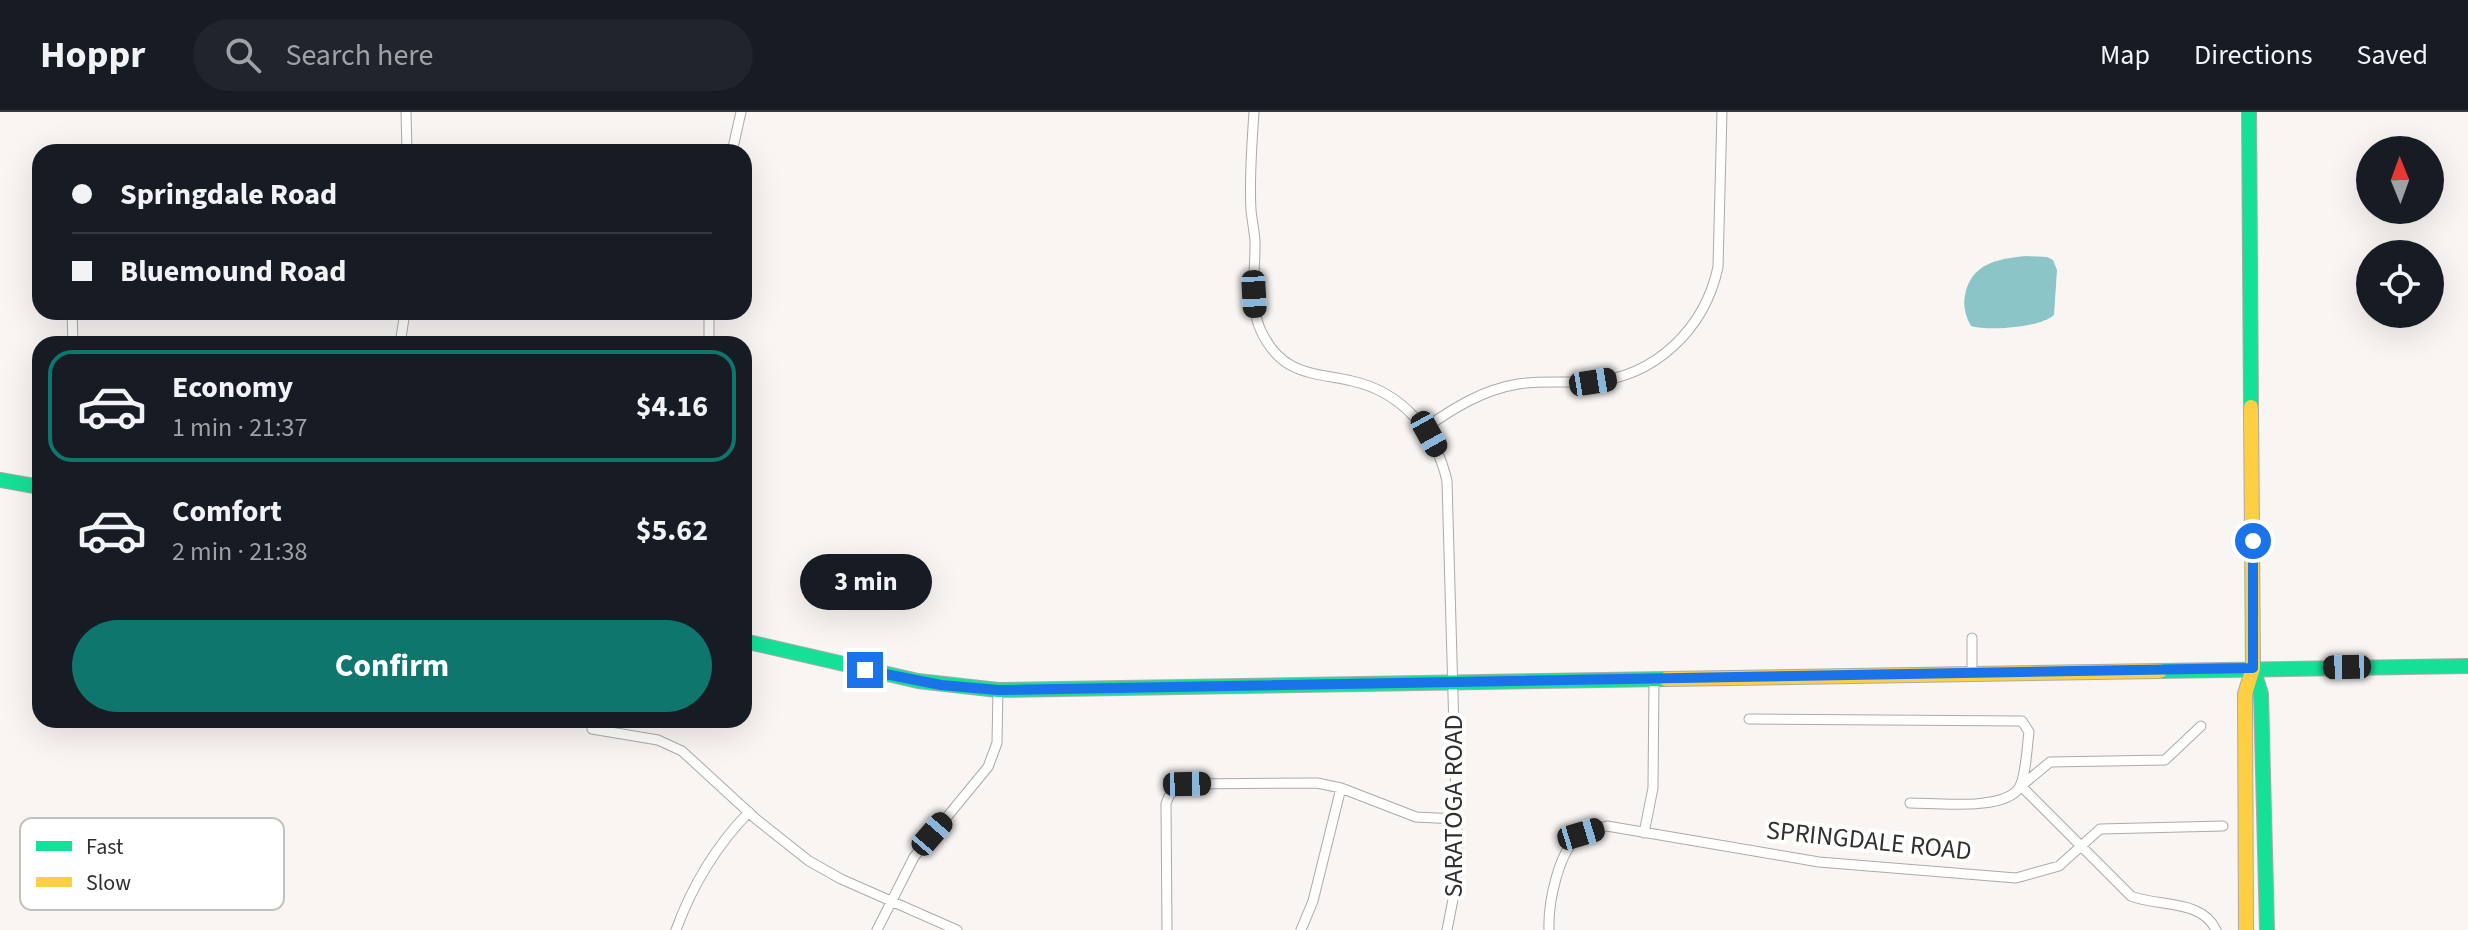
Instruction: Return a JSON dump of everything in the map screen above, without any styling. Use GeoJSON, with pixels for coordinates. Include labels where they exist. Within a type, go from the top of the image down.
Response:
{"type":"FeatureCollection","features":[{"type":"Feature","properties":{"kind":"main road"},"geometry":{"type":"LineString","coordinates":[[2249,112],[2253,668],[2261,694],[2267,930]]}},
{"type":"Feature","properties":{"kind":"main road"},"geometry":{"type":"LineString","coordinates":[[0,480],[32,486]]}},
{"type":"Feature","properties":{"kind":"main road"},"geometry":{"type":"LineString","coordinates":[[752,643],[918,681],[998,690],[2468,666]]}},
{"type":"Feature","properties":{"kind":"main road"},"geometry":{"type":"LineString","coordinates":[[2246,930],[2245,694],[2253,668]]}},
{"type":"Feature","properties":{"kind":"street"},"geometry":{"type":"LineString","coordinates":[[406,112],[407,144]]}},
{"type":"Feature","properties":{"kind":"street"},"geometry":{"type":"LineString","coordinates":[[734,144],[741,112]]}},
{"type":"Feature","properties":{"kind":"street"},"geometry":{"type":"LineString","coordinates":[[1254,112],[1251,207],[1255,240],[1255,310],[1262,333],[1277,354],[1295,368],[1314,376],[1374,388],[1405,407],[1425,428],[1467,401],[1497,389],[1537,382],[1593,382],[1632,373],[1658,359],[1688,332],[1708,301],[1718,267],[1722,112]]}},
{"type":"Feature","properties":{"kind":"street","name":"SARATOGA ROAD"},"geometry":{"type":"LineString","coordinates":[[1425,428],[1442,460],[1449,496],[1456,884],[1447,930]]}},
{"type":"Feature","properties":{"kind":"street"},"geometry":{"type":"LineString","coordinates":[[1972,638],[1972,673]]}},
{"type":"Feature","properties":{"kind":"street"},"geometry":{"type":"LineString","coordinates":[[1644,833],[1653,788],[1654,677]]}},
{"type":"Feature","properties":{"kind":"street"},"geometry":{"type":"LineString","coordinates":[[877,930],[914,857],[988,767],[997,743],[998,690]]}},
{"type":"Feature","properties":{"kind":"street"},"geometry":{"type":"LineString","coordinates":[[1749,719],[2022,721],[2029,732],[2021,786],[2131,896],[2147,902],[2199,911],[2211,919],[2216,930]]}},
{"type":"Feature","properties":{"kind":"street","name":"SPRINGDALE ROAD"},"geometry":{"type":"LineString","coordinates":[[1910,803],[1988,803],[2011,797],[2050,762],[2165,760],[2201,726]]}},
{"type":"Feature","properties":{"kind":"street"},"geometry":{"type":"LineString","coordinates":[[592,729],[671,744],[702,767],[788,845],[822,869],[957,930]]}},
{"type":"Feature","properties":{"kind":"street"},"geometry":{"type":"LineString","coordinates":[[1167,930],[1166,804],[1173,790],[1187,784],[1300,781],[1341,788],[1416,817],[1456,819]]}},
{"type":"Feature","properties":{"kind":"street"},"geometry":{"type":"LineString","coordinates":[[1301,930],[1313,901],[1341,788]]}},
{"type":"Feature","properties":{"kind":"street"},"geometry":{"type":"LineString","coordinates":[[676,930],[705,868],[749,812]]}},
{"type":"Feature","properties":{"kind":"street","name":"SPRINGDALE ROAD"},"geometry":{"type":"LineString","coordinates":[[1549,930],[1548,907],[1565,853],[1581,834],[1607,826],[1819,862],[2016,878],[2059,866],[2100,829],[2223,826]]}},
{"type":"Feature","properties":{"kind":"street"},"geometry":{"type":"LineString","coordinates":[[2246,875],[2267,875]]}},
{"type":"Feature","properties":{"kind":"water"},"geometry":{"type":"Polygon","coordinates":[[[2026,256],[2053,260],[2057,270],[2054,315],[2037,323],[2014,327],[1971,326],[1964,303],[1973,276],[1996,261],[2026,256]]]}},
{"type":"Feature","properties":{"kind":"traffic: fast"},"geometry":{"type":"LineString","coordinates":[[2249,112],[2251,407]]}},
{"type":"Feature","properties":{"kind":"traffic: fast"},"geometry":{"type":"LineString","coordinates":[[0,480],[32,486]]}},
{"type":"Feature","properties":{"kind":"traffic: fast"},"geometry":{"type":"LineString","coordinates":[[752,643],[918,681],[998,690],[1666,679]]}},
{"type":"Feature","properties":{"kind":"traffic: fast"},"geometry":{"type":"LineString","coordinates":[[2160,671],[2468,666]]}},
{"type":"Feature","properties":{"kind":"traffic: fast"},"geometry":{"type":"LineString","coordinates":[[2253,668],[2261,694],[2267,930]]}},
{"type":"Feature","properties":{"kind":"traffic: slow"},"geometry":{"type":"LineString","coordinates":[[2246,930],[2245,694],[2253,668],[2251,407]]}},
{"type":"Feature","properties":{"kind":"traffic: slow"},"geometry":{"type":"LineString","coordinates":[[1666,679],[2160,671]]}},
{"type":"Feature","properties":{"kind":"route"},"geometry":{"type":"LineString","coordinates":[[865,670],[941,685],[998,690],[2253,668],[2253,541]]}}]}
